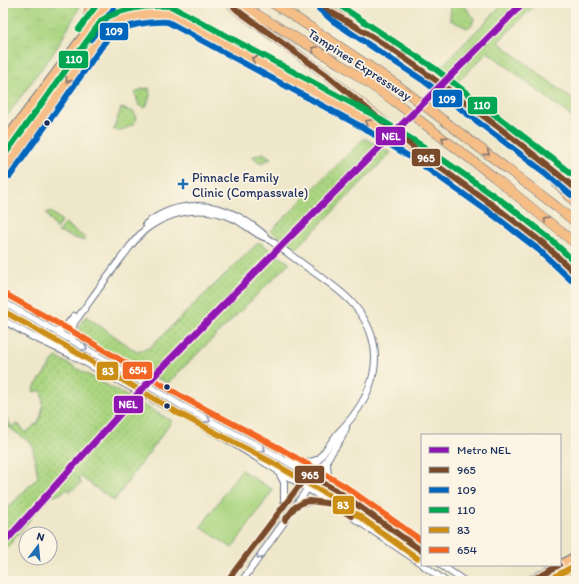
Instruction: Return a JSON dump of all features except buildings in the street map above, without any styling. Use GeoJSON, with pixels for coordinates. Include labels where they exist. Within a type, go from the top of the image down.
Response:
{"type":"FeatureCollection","features":[{"type":"Feature","properties":{"kind":"highway"},"geometry":{"type":"LineString","coordinates":[[85,34],[89,3]]}},
{"type":"Feature","properties":{"kind":"highway"},"geometry":{"type":"LineString","coordinates":[[149,3],[366,120],[425,157],[576,266]]}},
{"type":"Feature","properties":{"kind":"highway"},"geometry":{"type":"LineString","coordinates":[[230,3],[237,10],[328,76],[425,157]]}},
{"type":"Feature","properties":{"kind":"highway","name":"Tampines Expressway"},"geometry":{"type":"LineString","coordinates":[[238,3],[348,70],[394,101],[494,177],[576,244]]}},
{"type":"Feature","properties":{"kind":"highway","name":"Tampines Expressway"},"geometry":{"type":"LineString","coordinates":[[272,3],[396,84],[558,207],[576,223]]}},
{"type":"Feature","properties":{"kind":"highway"},"geometry":{"type":"LineString","coordinates":[[314,3],[337,14]]}},
{"type":"Feature","properties":{"kind":"highway"},"geometry":{"type":"LineString","coordinates":[[324,3],[337,14],[429,74],[549,166],[576,189]]}},
{"type":"Feature","properties":{"kind":"highway"},"geometry":{"type":"LineString","coordinates":[[107,26],[134,15],[146,13],[170,14]]}},
{"type":"Feature","properties":{"kind":"highway"},"geometry":{"type":"LineString","coordinates":[[502,130],[538,163],[576,203]]}},
{"type":"Feature","properties":{"kind":"highway"},"geometry":{"type":"LineString","coordinates":[[544,244],[576,274]]}},
{"type":"Feature","properties":{"kind":"main road"},"geometry":{"type":"LineString","coordinates":[[3,143],[108,3]]}},
{"type":"Feature","properties":{"kind":"main road"},"geometry":{"type":"LineString","coordinates":[[3,171],[123,3]]}},
{"type":"Feature","properties":{"kind":"main road"},"geometry":{"type":"LineString","coordinates":[[561,564],[576,556]]}},
{"type":"Feature","properties":{"kind":"main road"},"geometry":{"type":"LineString","coordinates":[[530,581],[558,566]]}},
{"type":"Feature","properties":{"kind":"main road"},"geometry":{"type":"LineString","coordinates":[[552,581],[576,569]]}},
{"type":"Feature","properties":{"kind":"street"},"geometry":{"type":"LineString","coordinates":[[57,332],[68,325],[137,231],[150,221],[166,212],[185,207],[200,206],[218,208],[240,216],[263,232],[267,238],[342,293],[361,314],[374,345],[375,363],[372,382],[363,403],[338,433],[227,581]]}},
{"type":"Feature","properties":{"kind":"street"},"geometry":{"type":"LineString","coordinates":[[73,341],[72,332],[74,323],[105,279],[145,229],[163,218],[183,212],[218,212],[235,219],[260,236],[267,238]]}},
{"type":"Feature","properties":{"kind":"street"},"geometry":{"type":"LineString","coordinates":[[3,302],[73,341],[182,406],[308,474],[338,492],[421,550]]}},
{"type":"Feature","properties":{"kind":"street"},"geometry":{"type":"LineString","coordinates":[[3,320],[31,336],[70,354],[231,442],[333,504],[421,564]]}},
{"type":"Feature","properties":{"kind":"street"},"geometry":{"type":"LineString","coordinates":[[242,581],[295,507],[342,437],[347,424]]}},
{"type":"Feature","properties":{"kind":"street"},"geometry":{"type":"LineString","coordinates":[[277,456],[295,462],[307,463],[319,458]]}},
{"type":"Feature","properties":{"kind":"street"},"geometry":{"type":"LineString","coordinates":[[327,458],[327,470],[330,481],[338,492]]}},
{"type":"Feature","properties":{"kind":"street"},"geometry":{"type":"LineString","coordinates":[[277,470],[284,482],[284,507]]}},
{"type":"Feature","properties":{"kind":"street"},"geometry":{"type":"LineString","coordinates":[[295,507],[304,502],[310,501],[333,504]]}},
{"type":"Feature","properties":{"kind":"street"},"geometry":{"type":"LineString","coordinates":[[423,566],[445,581]]}},
{"type":"Feature","properties":{"kind":"street"},"geometry":{"type":"LineString","coordinates":[[442,566],[464,581]]}},
{"type":"Feature","properties":{"kind":"green space"},"geometry":{"type":"Polygon","coordinates":[[[3,3],[78,3],[79,8],[58,46],[3,121],[3,3]]]}},
{"type":"Feature","properties":{"kind":"green space"},"geometry":{"type":"Polygon","coordinates":[[[451,3],[463,3],[474,19],[472,25],[467,28],[450,20],[451,3]]]}},
{"type":"Feature","properties":{"kind":"green space"},"geometry":{"type":"Polygon","coordinates":[[[504,3],[537,3],[498,42],[576,102],[576,120],[488,52],[457,83],[438,70],[504,3]]]}},
{"type":"Feature","properties":{"kind":"green space"},"geometry":{"type":"Polygon","coordinates":[[[149,88],[150,96],[146,107],[143,108],[140,105],[139,106],[135,93],[142,89],[149,88]]]}},
{"type":"Feature","properties":{"kind":"green space"},"geometry":{"type":"Polygon","coordinates":[[[121,108],[134,112],[136,118],[134,124],[127,128],[122,130],[114,130],[114,128],[121,108]]]}},
{"type":"Feature","properties":{"kind":"green space"},"geometry":{"type":"Polygon","coordinates":[[[364,138],[391,153],[296,249],[271,231],[364,138]]]}},
{"type":"Feature","properties":{"kind":"green space"},"geometry":{"type":"Polygon","coordinates":[[[263,153],[271,158],[261,163],[252,157],[263,153]]]}},
{"type":"Feature","properties":{"kind":"green space"},"geometry":{"type":"Polygon","coordinates":[[[50,211],[62,221],[56,229],[46,213],[50,211]]]}},
{"type":"Feature","properties":{"kind":"green space"},"geometry":{"type":"Polygon","coordinates":[[[65,223],[85,238],[84,241],[58,232],[65,223]]]}},
{"type":"Feature","properties":{"kind":"green space"},"geometry":{"type":"Polygon","coordinates":[[[259,242],[289,263],[168,383],[134,369],[81,339],[79,333],[80,327],[86,316],[137,352],[149,348],[259,242]]]}},
{"type":"Feature","properties":{"kind":"green space"},"geometry":{"type":"Polygon","coordinates":[[[56,357],[172,421],[114,501],[81,477],[78,480],[82,483],[70,491],[67,489],[60,494],[50,497],[24,526],[18,526],[18,534],[3,553],[3,513],[38,477],[32,444],[3,423],[3,419],[7,419],[12,427],[18,424],[26,433],[35,424],[37,425],[42,412],[41,390],[34,392],[33,389],[56,357]]]}},
{"type":"Feature","properties":{"kind":"green space"},"geometry":{"type":"Polygon","coordinates":[[[241,470],[273,490],[232,548],[201,527],[241,470]]]}},
{"type":"Feature","properties":{"kind":"metro line","name":"NEL"},"geometry":{"type":"LineString","coordinates":[[3,544],[154,376],[523,3]]}},
{"type":"Feature","properties":{"kind":"transit line","name":"110"},"geometry":{"type":"LineString","coordinates":[[79,29],[98,3]]}},
{"type":"Feature","properties":{"kind":"transit line","name":"965"},"geometry":{"type":"LineString","coordinates":[[230,3],[237,10],[328,76],[425,157],[501,211],[544,244],[576,274]]}},
{"type":"Feature","properties":{"kind":"transit line","name":"965"},"geometry":{"type":"LineString","coordinates":[[314,3],[357,27],[419,68],[516,140],[576,189]]}},
{"type":"Feature","properties":{"kind":"transit line","name":"110"},"geometry":{"type":"LineString","coordinates":[[336,3],[434,68],[576,178]]}},
{"type":"Feature","properties":{"kind":"transit line","name":"110"},"geometry":{"type":"LineString","coordinates":[[3,157],[102,20],[135,8],[171,6],[370,113],[429,150],[506,204],[549,238],[576,263]]}},
{"type":"Feature","properties":{"kind":"transit line","name":"109"},"geometry":{"type":"LineString","coordinates":[[91,39],[114,8]]}},
{"type":"Feature","properties":{"kind":"transit line","name":"109"},"geometry":{"type":"LineString","coordinates":[[319,9],[333,21],[424,81],[544,172],[571,195]]}},
{"type":"Feature","properties":{"kind":"transit line","name":"109"},"geometry":{"type":"LineString","coordinates":[[10,176],[112,32],[139,24],[168,22],[362,127],[421,164],[496,217],[539,250],[571,280]]}},
{"type":"Feature","properties":{"kind":"transit line","name":"654"},"geometry":{"type":"LineString","coordinates":[[7,295],[77,334],[186,399],[281,449],[343,485],[421,540]]}},
{"type":"Feature","properties":{"kind":"transit line","name":"83"},"geometry":{"type":"LineString","coordinates":[[3,311],[69,348],[178,413],[273,463],[335,499],[417,558]]}},
{"type":"Feature","properties":{"kind":"transit line","name":"965"},"geometry":{"type":"LineString","coordinates":[[227,581],[308,474],[339,492],[421,550]]}},
{"type":"Feature","properties":{"kind":"transit line","name":"965"},"geometry":{"type":"LineString","coordinates":[[285,520],[295,507],[304,502],[310,501],[333,504],[351,516]]}},
{"type":"Feature","properties":{"kind":"transit line","name":"83"},"geometry":{"type":"LineString","coordinates":[[547,581],[576,565]]}},
{"type":"Feature","properties":{"kind":"transit line","name":"965"},"geometry":{"type":"LineString","coordinates":[[530,581],[557,566]]}},
{"type":"Feature","properties":{"kind":"place","name":"Pinnacle Family Clinic (Compassvale)"},"geometry":{"type":"Point","coordinates":[183,184]}}]}
